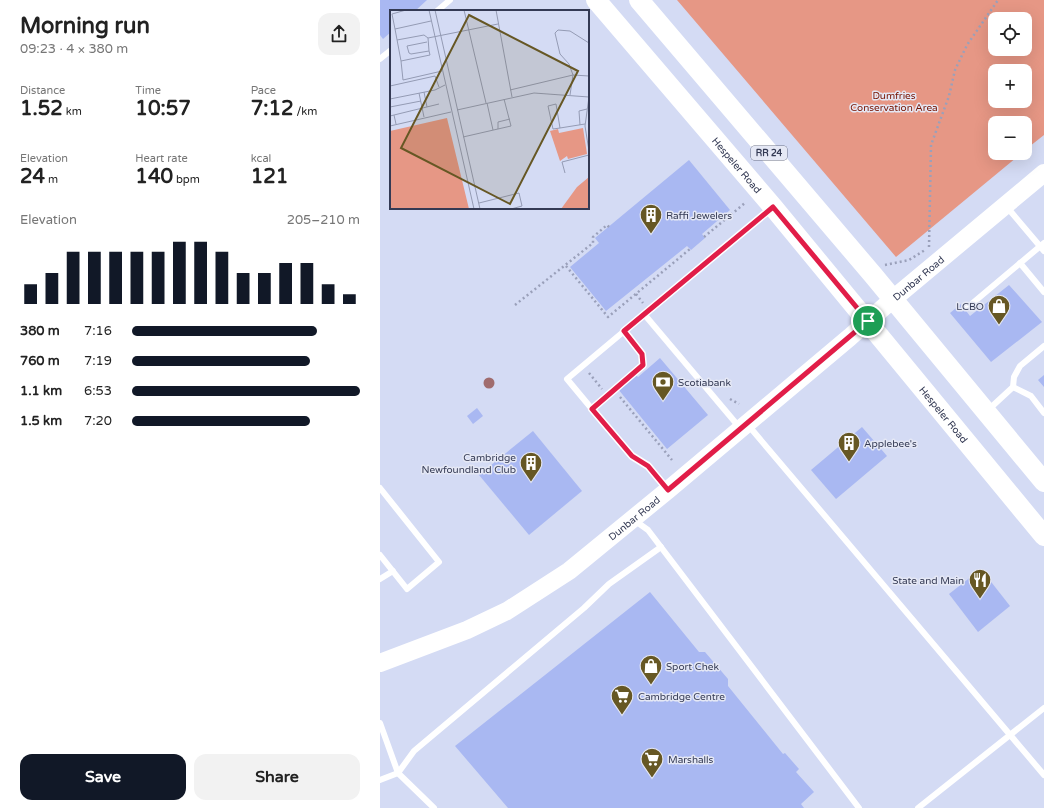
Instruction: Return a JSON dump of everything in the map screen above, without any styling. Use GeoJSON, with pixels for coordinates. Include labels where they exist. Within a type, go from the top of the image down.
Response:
{"type":"FeatureCollection","features":[{"type":"Feature","properties":{"kind":"main road","name":"Hespeler Road"},"geometry":{"type":"LineString","coordinates":[[596,0],[773,207],[1044,536]]}},
{"type":"Feature","properties":{"kind":"main road","name":"RR 24"},"geometry":{"type":"LineString","coordinates":[[639,0],[1040,474]]}},
{"type":"Feature","properties":{"kind":"street","name":"Dunbar Road"},"geometry":{"type":"LineString","coordinates":[[380,663],[467,630],[507,611],[569,571],[744,427],[892,299],[1044,173]]}},
{"type":"Feature","properties":{"kind":"lane"},"geometry":{"type":"LineString","coordinates":[[438,10],[450,0]]}},
{"type":"Feature","properties":{"kind":"lane"},"geometry":{"type":"LineString","coordinates":[[380,59],[390,51]]}},
{"type":"Feature","properties":{"kind":"lane"},"geometry":{"type":"LineString","coordinates":[[968,307],[1020,263],[1043,247],[1006,205]]}},
{"type":"Feature","properties":{"kind":"lane"},"geometry":{"type":"LineString","coordinates":[[668,490],[648,466],[632,456],[567,378],[773,207]]}},
{"type":"Feature","properties":{"kind":"lane"},"geometry":{"type":"LineString","coordinates":[[1020,263],[1044,292]]}},
{"type":"Feature","properties":{"kind":"lane"},"geometry":{"type":"LineString","coordinates":[[644,314],[744,427],[1044,775]]}},
{"type":"Feature","properties":{"kind":"lane"},"geometry":{"type":"LineString","coordinates":[[592,409],[643,365],[642,354],[624,331]]}},
{"type":"Feature","properties":{"kind":"lane"},"geometry":{"type":"LineString","coordinates":[[986,412],[1013,387],[1014,377],[1020,366],[1044,346]]}},
{"type":"Feature","properties":{"kind":"lane"},"geometry":{"type":"LineString","coordinates":[[1013,387],[1031,396],[1044,413]]}},
{"type":"Feature","properties":{"kind":"lane"},"geometry":{"type":"LineString","coordinates":[[380,488],[439,562],[407,589],[380,555]]}},
{"type":"Feature","properties":{"kind":"lane"},"geometry":{"type":"LineString","coordinates":[[633,519],[648,530],[859,808]]}},
{"type":"Feature","properties":{"kind":"lane"},"geometry":{"type":"LineString","coordinates":[[380,780],[398,773],[414,750],[584,608],[609,584],[661,547]]}},
{"type":"Feature","properties":{"kind":"lane"},"geometry":{"type":"LineString","coordinates":[[380,579],[393,571]]}},
{"type":"Feature","properties":{"kind":"lane"},"geometry":{"type":"LineString","coordinates":[[918,808],[1044,708]]}},
{"type":"Feature","properties":{"kind":"lane"},"geometry":{"type":"LineString","coordinates":[[380,724],[398,773],[434,808]]}},
{"type":"Feature","properties":{"kind":"path"},"geometry":{"type":"LineString","coordinates":[[929,247],[931,145],[949,96],[955,70],[967,45],[998,0]]}},
{"type":"Feature","properties":{"kind":"path"},"geometry":{"type":"LineString","coordinates":[[704,237],[745,203]]}},
{"type":"Feature","properties":{"kind":"path"},"geometry":{"type":"LineString","coordinates":[[516,305],[593,243],[593,237],[607,225],[609,227]]}},
{"type":"Feature","properties":{"kind":"path"},"geometry":{"type":"LineString","coordinates":[[566,266],[608,317],[690,249]]}},
{"type":"Feature","properties":{"kind":"path"},"geometry":{"type":"LineString","coordinates":[[636,294],[645,304]]}},
{"type":"Feature","properties":{"kind":"path"},"geometry":{"type":"LineString","coordinates":[[594,368],[589,373],[605,392]]}},
{"type":"Feature","properties":{"kind":"path"},"geometry":{"type":"LineString","coordinates":[[616,399],[619,396],[672,460]]}},
{"type":"Feature","properties":{"kind":"green space","name":"Dumfries Conservation Area"},"geometry":{"type":"Polygon","coordinates":[[[677,0],[1044,0],[1044,135],[1032,144],[1032,116],[988,116],[988,160],[1014,160],[896,257],[677,0]]]}},
{"type":"Feature","properties":{"kind":"building"},"geometry":{"type":"Polygon","coordinates":[[[380,0],[427,0],[416,10],[390,10],[390,33],[383,39],[380,35],[380,0]]]}},
{"type":"Feature","properties":{"kind":"building","name":"Raffi Jewelers"},"geometry":{"type":"Polygon","coordinates":[[[689,160],[730,210],[702,234],[705,238],[691,250],[687,246],[606,311],[570,267],[599,243],[595,238],[689,160]]]}},
{"type":"Feature","properties":{"kind":"building","name":"LCBO"},"geometry":{"type":"Polygon","coordinates":[[[1009,285],[1042,322],[991,362],[950,313],[961,304],[970,316],[1009,285]]]}},
{"type":"Feature","properties":{"kind":"building","name":"Scotiabank"},"geometry":{"type":"Polygon","coordinates":[[[660,358],[708,415],[667,449],[618,389],[635,374],[638,377],[660,358]]]}},
{"type":"Feature","properties":{"kind":"building"},"geometry":{"type":"Polygon","coordinates":[[[1044,375],[1044,387],[1038,380],[1044,375]]]}},
{"type":"Feature","properties":{"kind":"building"},"geometry":{"type":"Polygon","coordinates":[[[477,408],[483,416],[473,424],[467,416],[477,408]]]}},
{"type":"Feature","properties":{"kind":"building","name":"Applebee's"},"geometry":{"type":"Polygon","coordinates":[[[862,427],[887,456],[836,499],[811,470],[862,427]]]}},
{"type":"Feature","properties":{"kind":"building","name":"Cambridge Newfoundland Club"},"geometry":{"type":"Polygon","coordinates":[[[533,431],[582,491],[529,535],[479,475],[533,431]]]}},
{"type":"Feature","properties":{"kind":"building","name":"State and Main"},"geometry":{"type":"Polygon","coordinates":[[[981,569],[1010,606],[978,632],[949,594],[981,569]]]}},
{"type":"Feature","properties":{"kind":"building","name":"Cambridge Centre"},"geometry":{"type":"Polygon","coordinates":[[[650,592],[699,652],[705,652],[728,679],[728,686],[783,754],[785,753],[799,769],[796,772],[814,792],[801,804],[804,808],[508,808],[455,746],[650,592]]]}},
{"type":"Feature","properties":{"kind":"place","name":"Raffi Jewelers"},"geometry":{"type":"Point","coordinates":[651,234]}},
{"type":"Feature","properties":{"kind":"place","name":"LCBO"},"geometry":{"type":"Point","coordinates":[999,326]}},
{"type":"Feature","properties":{"kind":"place","name":"Scotiabank"},"geometry":{"type":"Point","coordinates":[663,402]}},
{"type":"Feature","properties":{"kind":"place","name":"Applebee's"},"geometry":{"type":"Point","coordinates":[849,462]}},
{"type":"Feature","properties":{"kind":"place","name":"Cambridge Newfoundland Club"},"geometry":{"type":"Point","coordinates":[531,482]}},
{"type":"Feature","properties":{"kind":"place","name":"State and Main"},"geometry":{"type":"Point","coordinates":[980,600]}},
{"type":"Feature","properties":{"kind":"place","name":"Sport Chek"},"geometry":{"type":"Point","coordinates":[651,686]}},
{"type":"Feature","properties":{"kind":"place","name":"Cambridge Centre"},"geometry":{"type":"Point","coordinates":[622,716]}},
{"type":"Feature","properties":{"kind":"place","name":"Marshalls"},"geometry":{"type":"Point","coordinates":[652,778]}},
{"type":"Feature","properties":{"kind":"route"},"geometry":{"type":"LineString","coordinates":[[773,207],[868,321],[668,490],[648,466],[632,456],[592,409],[643,365],[644,361],[642,354],[624,331],[773,207]]}}]}
